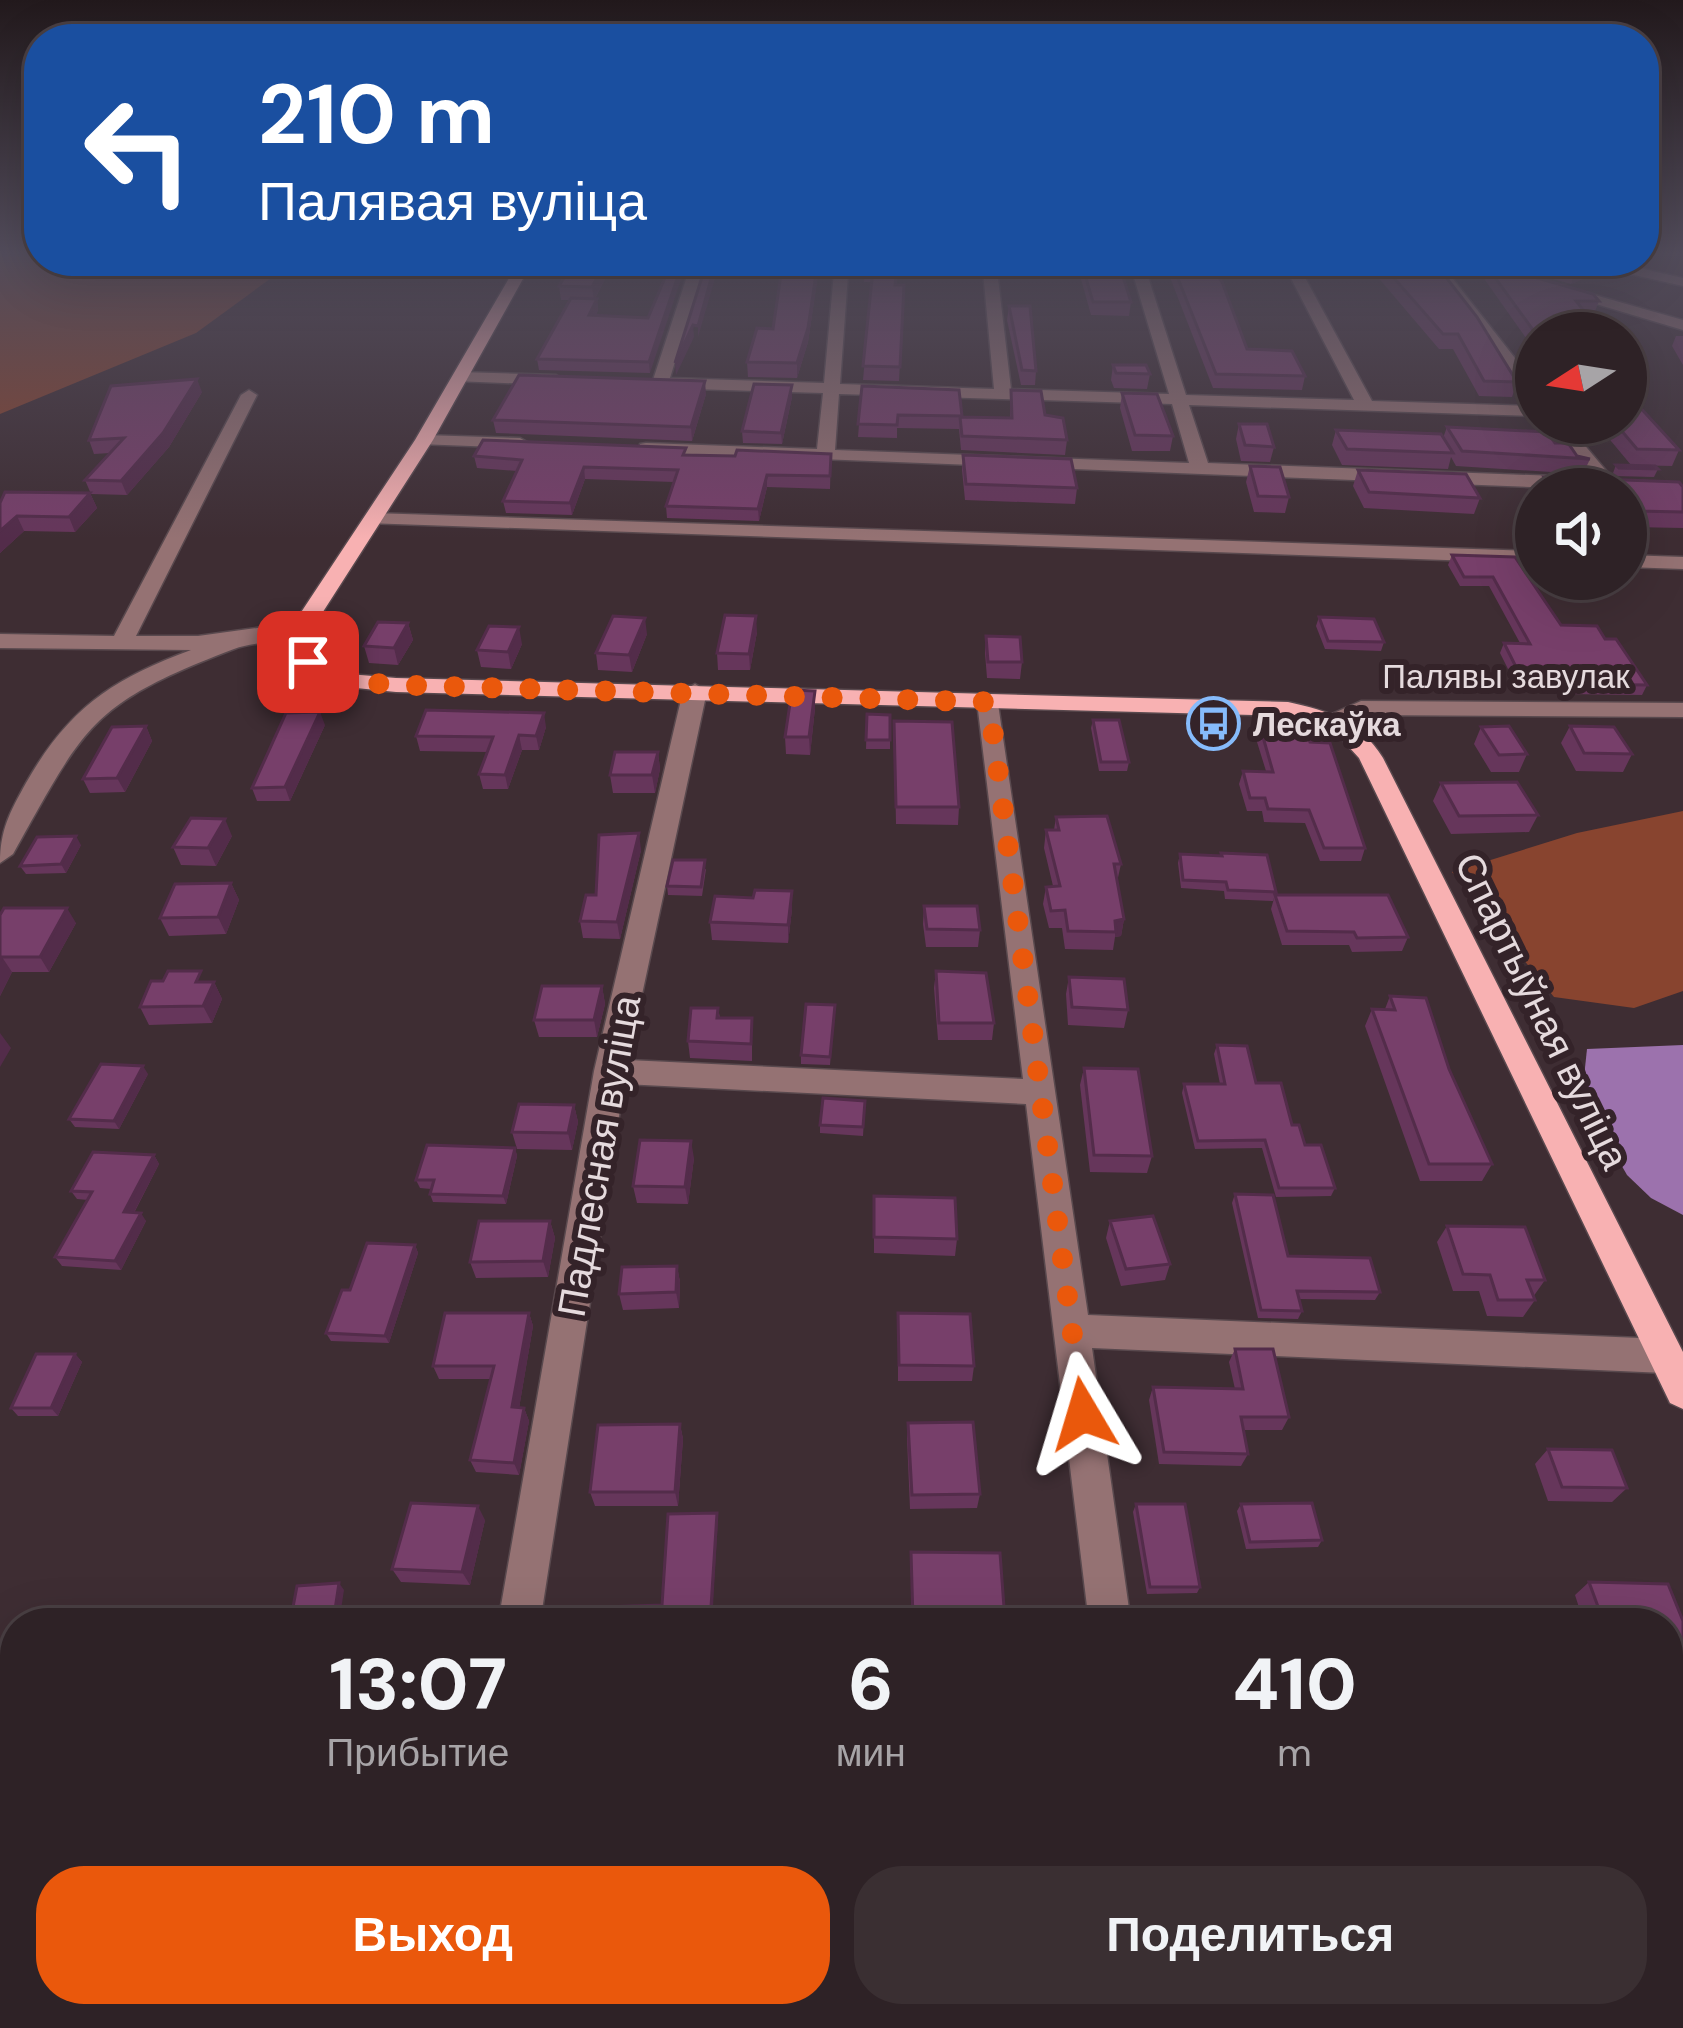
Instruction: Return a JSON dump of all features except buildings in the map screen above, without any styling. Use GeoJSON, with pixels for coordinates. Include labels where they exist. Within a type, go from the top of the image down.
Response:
{"type":"FeatureCollection","features":[{"type":"Feature","properties":{"kind":"main road"},"geometry":{"type":"LineString","coordinates":[[302,639],[475,351]]}},
{"type":"Feature","properties":{"kind":"main road","name":"Спартыўная вуліца"},"geometry":{"type":"LineString","coordinates":[[302,639],[308,662],[344,681],[1288,709],[1330,720],[1362,741],[1371,758],[1683,1391]]}},
{"type":"Feature","properties":{"kind":"street"},"geometry":{"type":"LineString","coordinates":[[660,383],[670,351]]}},
{"type":"Feature","properties":{"kind":"street"},"geometry":{"type":"LineString","coordinates":[[826,454],[834,351]]}},
{"type":"Feature","properties":{"kind":"street"},"geometry":{"type":"LineString","coordinates":[[998,351],[1003,394]]}},
{"type":"Feature","properties":{"kind":"street"},"geometry":{"type":"LineString","coordinates":[[1164,351],[1200,468]]}},
{"type":"Feature","properties":{"kind":"street"},"geometry":{"type":"LineString","coordinates":[[1337,351],[1366,406]]}},
{"type":"Feature","properties":{"kind":"street"},"geometry":{"type":"LineString","coordinates":[[460,377],[571,380]]}},
{"type":"Feature","properties":{"kind":"street"},"geometry":{"type":"LineString","coordinates":[[638,382],[1515,410]]}},
{"type":"Feature","properties":{"kind":"street"},"geometry":{"type":"LineString","coordinates":[[121,644],[249,395]]}},
{"type":"Feature","properties":{"kind":"street"},"geometry":{"type":"LineString","coordinates":[[424,440],[542,444]]}},
{"type":"Feature","properties":{"kind":"street"},"geometry":{"type":"LineString","coordinates":[[613,446],[1617,484],[1578,444]]}},
{"type":"Feature","properties":{"kind":"street"},"geometry":{"type":"LineString","coordinates":[[373,520],[1515,556]]}},
{"type":"Feature","properties":{"kind":"street"},"geometry":{"type":"LineString","coordinates":[[1647,561],[1683,562]]}},
{"type":"Feature","properties":{"kind":"street"},"geometry":{"type":"LineString","coordinates":[[0,641],[121,644],[302,639]]}},
{"type":"Feature","properties":{"kind":"street"},"geometry":{"type":"LineString","coordinates":[[0,854],[70,736],[99,705],[143,678],[237,640]]}},
{"type":"Feature","properties":{"kind":"street","name":"Падлесная вуліца"},"geometry":{"type":"LineString","coordinates":[[521,1608],[610,1071],[695,692]]}},
{"type":"Feature","properties":{"kind":"street"},"geometry":{"type":"LineString","coordinates":[[989,702],[1109,1608]]}},
{"type":"Feature","properties":{"kind":"street","name":"Палявы завулак"},"geometry":{"type":"LineString","coordinates":[[1330,720],[1361,709],[1683,710]]}},
{"type":"Feature","properties":{"kind":"street"},"geometry":{"type":"LineString","coordinates":[[610,1071],[1040,1092]]}},
{"type":"Feature","properties":{"kind":"street"},"geometry":{"type":"LineString","coordinates":[[1072,1331],[1665,1356]]}},
{"type":"Feature","properties":{"kind":"shaded area"},"geometry":{"type":"Polygon","coordinates":[[[0,351],[153,351],[0,414],[0,351]]]}},
{"type":"Feature","properties":{"kind":"shaded area"},"geometry":{"type":"Polygon","coordinates":[[[1683,811],[1683,991],[1634,1008],[1554,997],[1452,872],[1577,833],[1683,811]]]}},
{"type":"Feature","properties":{"kind":"shaded area"},"geometry":{"type":"Polygon","coordinates":[[[1683,1045],[1683,1215],[1651,1198],[1627,1175],[1582,1096],[1587,1049],[1683,1045]]]}},
{"type":"Feature","properties":{"kind":"place","name":"Лескаўка"},"geometry":{"type":"Point","coordinates":[1214,724]}},
{"type":"Feature","properties":{"kind":"route"},"geometry":{"type":"LineString","coordinates":[[308,662],[323,674],[344,681],[396,685],[989,702],[1083,1414]]}}]}
